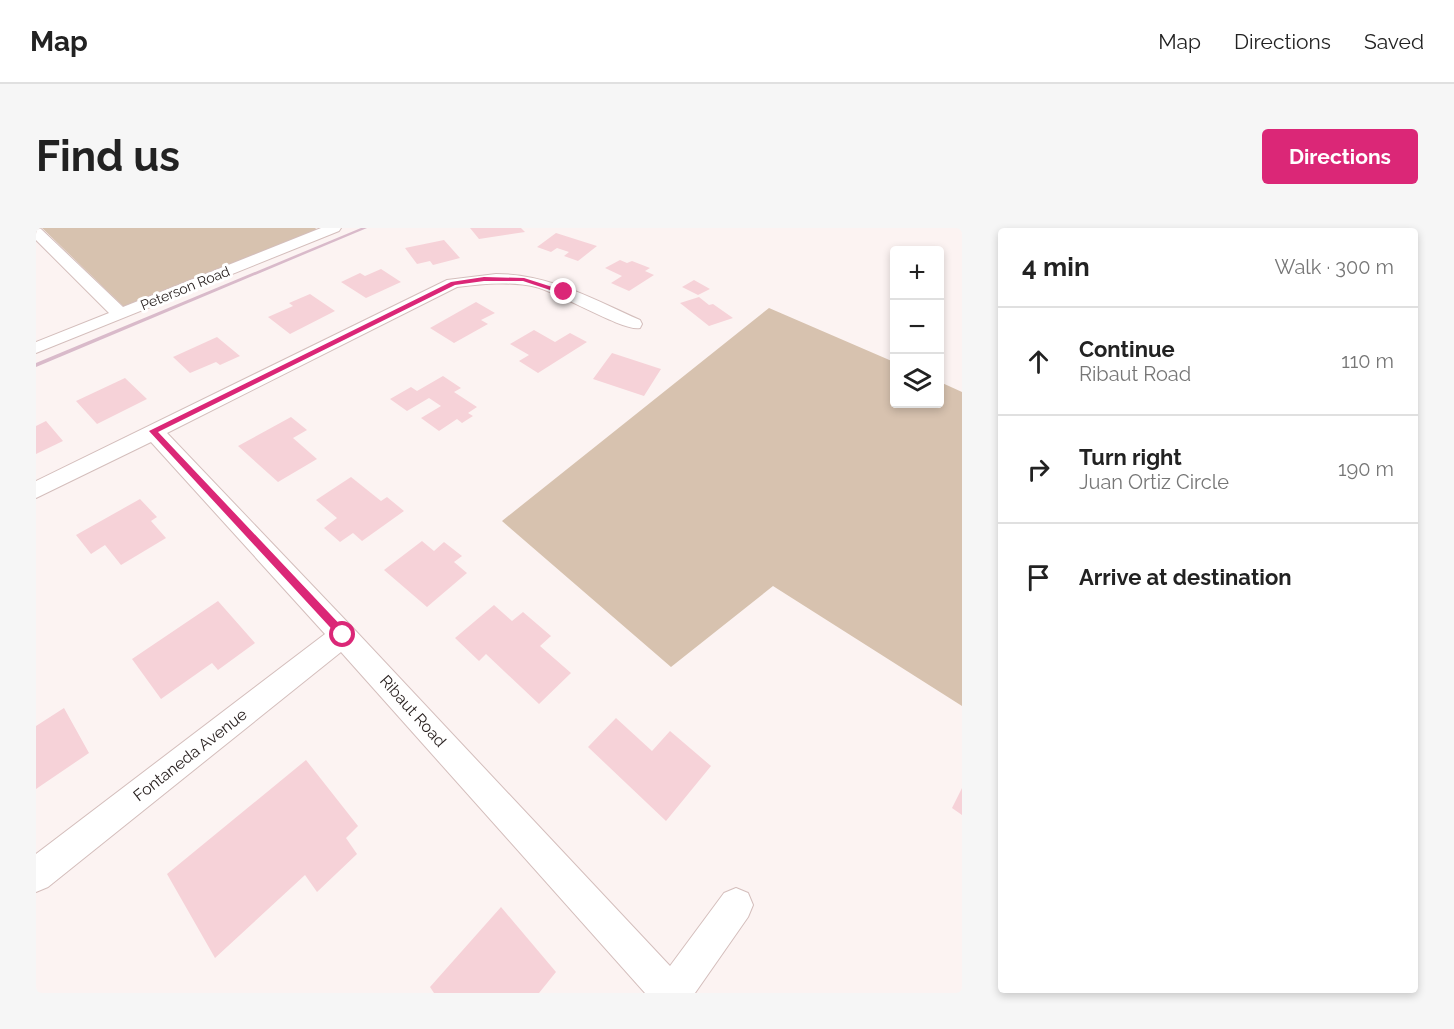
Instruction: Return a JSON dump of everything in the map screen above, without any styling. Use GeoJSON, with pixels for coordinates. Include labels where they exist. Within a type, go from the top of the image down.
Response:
{"type":"FeatureCollection","features":[{"type":"Feature","properties":{"kind":"street","name":"Peterson Road"},"geometry":{"type":"LineString","coordinates":[[36,348],[334,228]]}},
{"type":"Feature","properties":{"kind":"street"},"geometry":{"type":"LineString","coordinates":[[36,232],[120,314]]}},
{"type":"Feature","properties":{"kind":"street"},"geometry":{"type":"LineString","coordinates":[[36,490],[453,283],[484,279],[524,280],[564,292],[633,324]]}},
{"type":"Feature","properties":{"kind":"street","name":"Ribaut Road"},"geometry":{"type":"LineString","coordinates":[[153,431],[672,993]]}},
{"type":"Feature","properties":{"kind":"street","name":"Fontaneda Avenue"},"geometry":{"type":"LineString","coordinates":[[36,875],[343,635]]}},
{"type":"Feature","properties":{"kind":"street"},"geometry":{"type":"LineString","coordinates":[[672,993],[736,904]]}},
{"type":"Feature","properties":{"kind":"shaded area"},"geometry":{"type":"Polygon","coordinates":[[[42,228],[315,228],[318,230],[124,307],[42,228]]]}},
{"type":"Feature","properties":{"kind":"shaded area"},"geometry":{"type":"Polygon","coordinates":[[[769,308],[890,360],[890,408],[944,408],[944,384],[962,392],[962,706],[773,586],[671,667],[502,521],[769,308]]]}},
{"type":"Feature","properties":{"kind":"building"},"geometry":{"type":"Polygon","coordinates":[[[470,228],[521,228],[525,232],[479,239],[470,228]]]}},
{"type":"Feature","properties":{"kind":"building"},"geometry":{"type":"Polygon","coordinates":[[[556,233],[597,246],[578,261],[564,256],[569,252],[557,248],[551,252],[537,247],[556,233]]]}},
{"type":"Feature","properties":{"kind":"building"},"geometry":{"type":"Polygon","coordinates":[[[444,240],[460,258],[433,265],[430,261],[417,264],[405,248],[444,240]]]}},
{"type":"Feature","properties":{"kind":"building"},"geometry":{"type":"Polygon","coordinates":[[[620,260],[627,263],[632,261],[650,268],[645,271],[654,275],[629,291],[611,283],[622,276],[605,268],[620,260]]]}},
{"type":"Feature","properties":{"kind":"building"},"geometry":{"type":"Polygon","coordinates":[[[381,269],[401,282],[366,298],[341,282],[360,273],[365,276],[381,269]]]}},
{"type":"Feature","properties":{"kind":"building"},"geometry":{"type":"Polygon","coordinates":[[[694,280],[710,289],[698,295],[682,287],[694,280]]]}},
{"type":"Feature","properties":{"kind":"building"},"geometry":{"type":"Polygon","coordinates":[[[310,294],[335,311],[290,334],[268,317],[293,306],[289,303],[310,294]]]}},
{"type":"Feature","properties":{"kind":"building"},"geometry":{"type":"Polygon","coordinates":[[[699,297],[733,318],[709,326],[680,303],[699,297]]]}},
{"type":"Feature","properties":{"kind":"building"},"geometry":{"type":"Polygon","coordinates":[[[476,302],[495,313],[481,320],[488,324],[454,343],[430,328],[476,302]]]}},
{"type":"Feature","properties":{"kind":"building"},"geometry":{"type":"Polygon","coordinates":[[[534,330],[555,342],[570,333],[587,342],[538,373],[519,361],[529,355],[510,344],[534,330]]]}},
{"type":"Feature","properties":{"kind":"building"},"geometry":{"type":"Polygon","coordinates":[[[217,337],[240,356],[220,365],[216,362],[190,373],[173,357],[217,337]]]}},
{"type":"Feature","properties":{"kind":"building"},"geometry":{"type":"Polygon","coordinates":[[[612,353],[661,369],[644,396],[593,379],[612,353]]]}},
{"type":"Feature","properties":{"kind":"building"},"geometry":{"type":"Polygon","coordinates":[[[443,376],[461,388],[454,392],[477,407],[468,413],[473,416],[462,423],[457,419],[439,431],[421,418],[441,406],[429,398],[407,411],[390,399],[411,387],[417,391],[443,376]]]}},
{"type":"Feature","properties":{"kind":"building"},"geometry":{"type":"Polygon","coordinates":[[[125,378],[147,399],[97,424],[76,401],[125,378]]]}},
{"type":"Feature","properties":{"kind":"building"},"geometry":{"type":"Polygon","coordinates":[[[291,417],[307,430],[293,438],[317,459],[278,482],[238,446],[291,417]]]}},
{"type":"Feature","properties":{"kind":"building"},"geometry":{"type":"Polygon","coordinates":[[[46,421],[63,441],[36,454],[36,426],[46,421]]]}},
{"type":"Feature","properties":{"kind":"building"},"geometry":{"type":"Polygon","coordinates":[[[351,477],[381,501],[387,497],[404,511],[362,541],[353,533],[340,542],[324,528],[337,518],[316,500],[351,477]]]}},
{"type":"Feature","properties":{"kind":"building"},"geometry":{"type":"Polygon","coordinates":[[[140,499],[157,517],[151,521],[166,538],[121,565],[105,545],[91,554],[76,535],[140,499]]]}},
{"type":"Feature","properties":{"kind":"building"},"geometry":{"type":"Polygon","coordinates":[[[422,541],[434,551],[444,542],[462,556],[454,562],[467,573],[427,607],[384,570],[422,541]]]}},
{"type":"Feature","properties":{"kind":"building"},"geometry":{"type":"Polygon","coordinates":[[[218,601],[255,643],[218,670],[212,663],[161,699],[132,659],[218,601]]]}},
{"type":"Feature","properties":{"kind":"building"},"geometry":{"type":"Polygon","coordinates":[[[494,605],[512,621],[523,612],[551,636],[540,646],[571,673],[539,704],[486,654],[479,661],[455,638],[494,605]]]}},
{"type":"Feature","properties":{"kind":"building"},"geometry":{"type":"Polygon","coordinates":[[[64,708],[89,753],[36,789],[36,726],[64,708]]]}},
{"type":"Feature","properties":{"kind":"building"},"geometry":{"type":"Polygon","coordinates":[[[616,718],[652,751],[670,731],[711,766],[666,821],[588,747],[616,718]]]}},
{"type":"Feature","properties":{"kind":"building"},"geometry":{"type":"Polygon","coordinates":[[[306,760],[358,826],[346,838],[357,854],[317,892],[305,875],[215,958],[167,874],[306,760]]]}},
{"type":"Feature","properties":{"kind":"building"},"geometry":{"type":"Polygon","coordinates":[[[962,788],[962,815],[952,808],[962,788]]]}},
{"type":"Feature","properties":{"kind":"building"},"geometry":{"type":"Polygon","coordinates":[[[501,907],[556,972],[539,993],[434,993],[430,987],[501,907]]]}},
{"type":"Feature","properties":{"kind":"waterway"},"geometry":{"type":"LineString","coordinates":[[36,365],[365,228]]}},
{"type":"Feature","properties":{"kind":"route"},"geometry":{"type":"LineString","coordinates":[[343,635],[153,431],[453,283],[484,279],[524,280],[564,292]]}}]}
